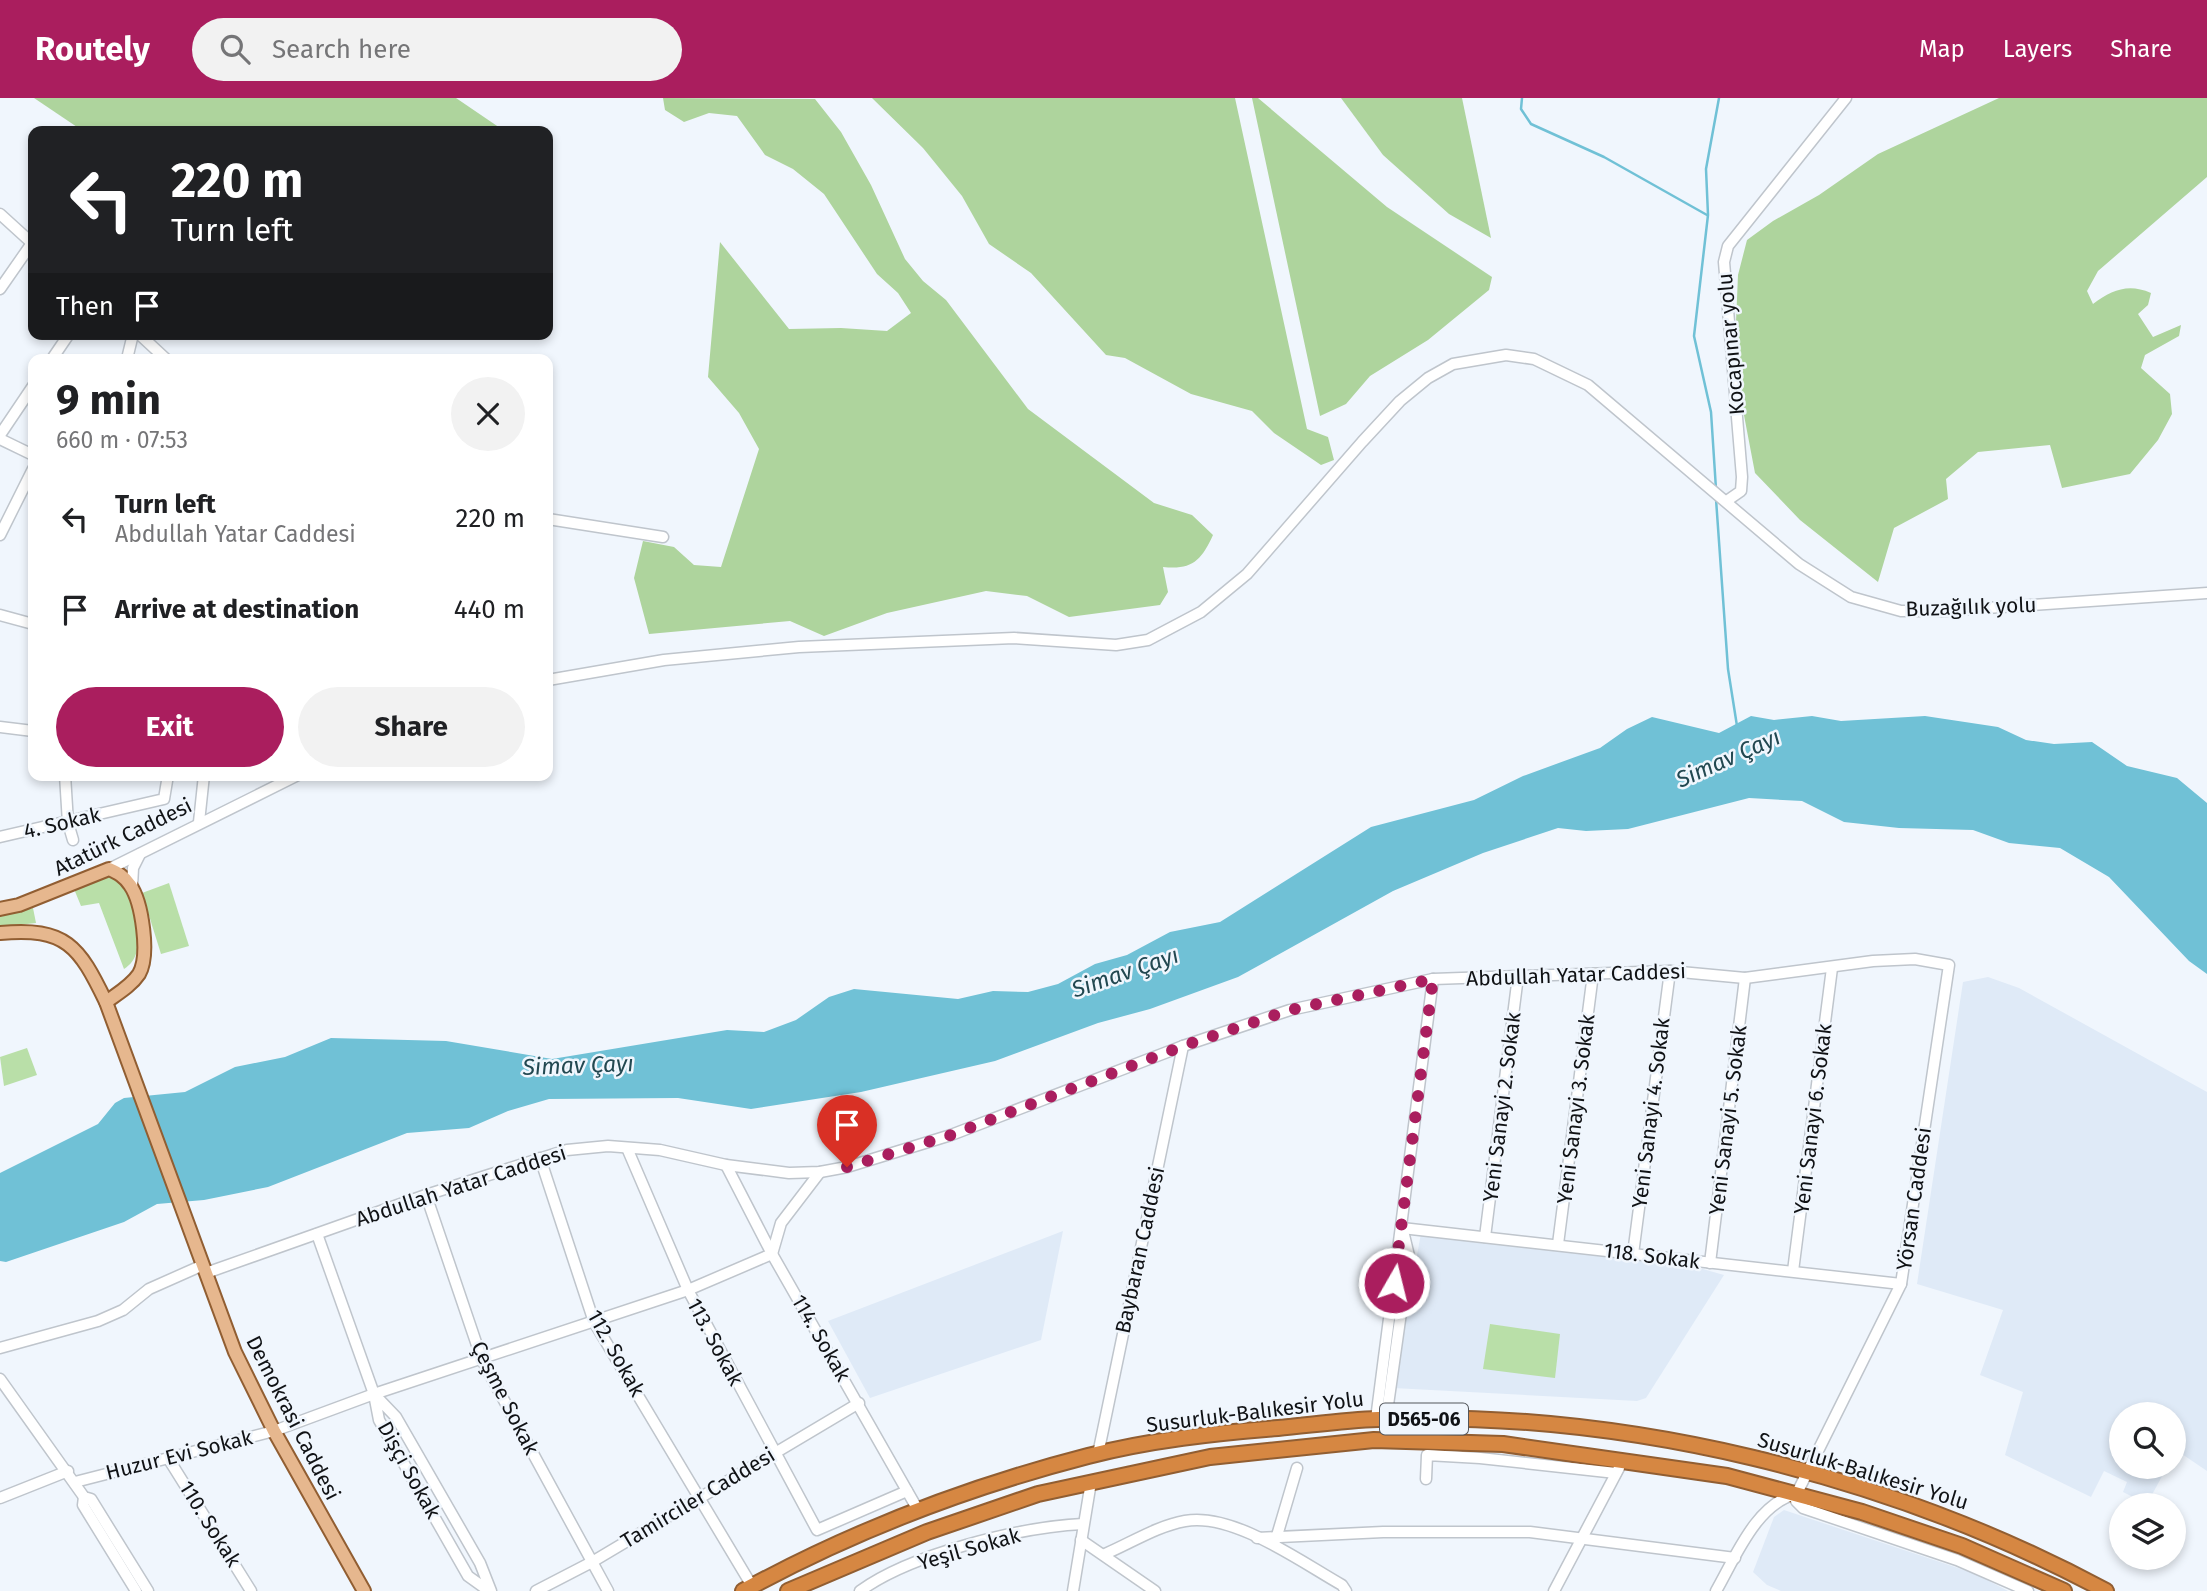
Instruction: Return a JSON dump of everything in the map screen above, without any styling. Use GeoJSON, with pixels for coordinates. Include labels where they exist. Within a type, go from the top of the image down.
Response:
{"type":"FeatureCollection","features":[{"type":"Feature","properties":{"kind":"highway","name":"Susurluk-Balıkesir Yolu"},"geometry":{"type":"LineString","coordinates":[[748,1588],[833,1545],[918,1510],[1098,1454],[1207,1434],[1381,1419],[1501,1421],[1654,1437],[1789,1466],[1969,1526],[2062,1567],[2106,1591]]}},
{"type":"Feature","properties":{"kind":"highway","name":"Susurluk-Balıkesir Yolu"},"geometry":{"type":"LineString","coordinates":[[788,1591],[927,1532],[1038,1494],[1210,1457],[1374,1440],[1503,1444],[1727,1476],[1797,1493],[1962,1546],[2064,1591]]}},
{"type":"Feature","properties":{"kind":"highway"},"geometry":{"type":"LineString","coordinates":[[1678,1468],[1710,1466],[1789,1485],[1797,1484],[1801,1479],[1799,1473],[1789,1466]]}},
{"type":"Feature","properties":{"kind":"main road","name":"Atatürk Caddesi"},"geometry":{"type":"LineString","coordinates":[[0,909],[88,872],[109,869]]}},
{"type":"Feature","properties":{"kind":"main road"},"geometry":{"type":"LineString","coordinates":[[106,1002],[140,972],[144,956],[144,932],[132,887],[122,874],[109,869]]}},
{"type":"Feature","properties":{"kind":"main road","name":"Demokrasi Caddesi"},"geometry":{"type":"LineString","coordinates":[[6,932],[36,930],[53,934],[72,947],[92,973],[106,1002],[235,1352],[274,1431],[365,1591]]}},
{"type":"Feature","properties":{"kind":"street","name":"Kocapınar yolu"},"geometry":{"type":"LineString","coordinates":[[1728,500],[1741,491],[1742,477],[1724,262],[1728,246],[1846,98]]}},
{"type":"Feature","properties":{"kind":"street"},"geometry":{"type":"LineString","coordinates":[[0,214],[28,239]]}},
{"type":"Feature","properties":{"kind":"street"},"geometry":{"type":"LineString","coordinates":[[0,289],[28,250]]}},
{"type":"Feature","properties":{"kind":"street"},"geometry":{"type":"LineString","coordinates":[[145,340],[161,354]]}},
{"type":"Feature","properties":{"kind":"street","name":"Buzağılık yolu"},"geometry":{"type":"LineString","coordinates":[[553,679],[664,660],[799,647],[1014,638],[1116,645],[1148,640],[1201,612],[1247,574],[1400,401],[1428,378],[1453,363],[1506,355],[1534,359],[1588,384],[1728,500],[1799,564],[1851,597],[1875,606],[1901,611],[1943,611],[2207,593]]}},
{"type":"Feature","properties":{"kind":"street"},"geometry":{"type":"LineString","coordinates":[[28,394],[0,437],[28,452]]}},
{"type":"Feature","properties":{"kind":"street"},"geometry":{"type":"LineString","coordinates":[[0,535],[28,479]]}},
{"type":"Feature","properties":{"kind":"street"},"geometry":{"type":"LineString","coordinates":[[553,520],[663,537]]}},
{"type":"Feature","properties":{"kind":"street"},"geometry":{"type":"LineString","coordinates":[[0,615],[28,623]]}},
{"type":"Feature","properties":{"kind":"street"},"geometry":{"type":"LineString","coordinates":[[0,727],[28,730]]}},
{"type":"Feature","properties":{"kind":"street"},"geometry":{"type":"LineString","coordinates":[[65,781],[68,822],[74,840]]}},
{"type":"Feature","properties":{"kind":"street","name":"4. Sokak"},"geometry":{"type":"LineString","coordinates":[[0,837],[164,799],[167,781]]}},
{"type":"Feature","properties":{"kind":"street"},"geometry":{"type":"LineString","coordinates":[[199,822],[203,781]]}},
{"type":"Feature","properties":{"kind":"street","name":"Atatürk Caddesi"},"geometry":{"type":"LineString","coordinates":[[109,869],[285,781]]}},
{"type":"Feature","properties":{"kind":"street"},"geometry":{"type":"LineString","coordinates":[[132,887],[133,868],[141,853]]}},
{"type":"Feature","properties":{"kind":"street"},"geometry":{"type":"LineString","coordinates":[[0,942],[6,932]]}},
{"type":"Feature","properties":{"kind":"street","name":"Abdullah Yatar Caddesi"},"geometry":{"type":"LineString","coordinates":[[0,1348],[98,1321],[123,1310],[149,1289],[203,1265],[317,1234],[426,1195],[567,1150],[627,1147],[660,1150],[726,1165],[789,1173],[820,1172],[951,1135],[1183,1046],[1290,1010],[1433,979],[1670,971],[1745,978],[1915,958],[1949,965]]}},
{"type":"Feature","properties":{"kind":"street","name":"Yörsan Caddesi"},"geometry":{"type":"LineString","coordinates":[[1797,1493],[1901,1284],[1949,965]]}},
{"type":"Feature","properties":{"kind":"street","name":"Yeni Sanayi 6. Sokak"},"geometry":{"type":"LineString","coordinates":[[1793,1271],[1832,968]]}},
{"type":"Feature","properties":{"kind":"street","name":"Yeni Sanayi 4. Sokak"},"geometry":{"type":"LineString","coordinates":[[1633,1254],[1670,971]]}},
{"type":"Feature","properties":{"kind":"street","name":"Yeni Sanayi 3. Sokak"},"geometry":{"type":"LineString","coordinates":[[1558,1244],[1593,974]]}},
{"type":"Feature","properties":{"kind":"street","name":"Yeni Sanayi 2. Sokak"},"geometry":{"type":"LineString","coordinates":[[1485,1237],[1518,976]]}},
{"type":"Feature","properties":{"kind":"street","name":"Yeni Sanayi 5. Sokak"},"geometry":{"type":"LineString","coordinates":[[1710,1263],[1745,978]]}},
{"type":"Feature","properties":{"kind":"street"},"geometry":{"type":"LineString","coordinates":[[1381,1419],[1409,1256],[1402,1228],[1433,979]]}},
{"type":"Feature","properties":{"kind":"street","name":"Baybaran Caddesi"},"geometry":{"type":"LineString","coordinates":[[1098,1454],[1183,1046]]}},
{"type":"Feature","properties":{"kind":"street","name":"113. Sokak"},"geometry":{"type":"LineString","coordinates":[[627,1147],[688,1290],[817,1530],[907,1491]]}},
{"type":"Feature","properties":{"kind":"street","name":"112. Sokak"},"geometry":{"type":"LineString","coordinates":[[540,1158],[594,1322],[700,1497],[748,1588]]}},
{"type":"Feature","properties":{"kind":"street","name":"114. Sokak"},"geometry":{"type":"LineString","coordinates":[[726,1165],[772,1254],[918,1510]]}},
{"type":"Feature","properties":{"kind":"street"},"geometry":{"type":"LineString","coordinates":[[772,1254],[780,1223],[820,1172]]}},
{"type":"Feature","properties":{"kind":"street","name":"Çeşme Sokak"},"geometry":{"type":"LineString","coordinates":[[426,1195],[482,1360],[608,1591]]}},
{"type":"Feature","properties":{"kind":"street","name":"118. Sokak"},"geometry":{"type":"LineString","coordinates":[[1402,1228],[1901,1284]]}},
{"type":"Feature","properties":{"kind":"street"},"geometry":{"type":"LineString","coordinates":[[317,1234],[374,1394]]}},
{"type":"Feature","properties":{"kind":"street","name":"Huzur Evi Sokak"},"geometry":{"type":"LineString","coordinates":[[75,1482],[274,1431],[374,1394],[688,1290],[772,1254]]}},
{"type":"Feature","properties":{"kind":"street"},"geometry":{"type":"LineString","coordinates":[[0,1379],[68,1471],[84,1497],[83,1505],[136,1591]]}},
{"type":"Feature","properties":{"kind":"street","name":"Dişçi Sokak"},"geometry":{"type":"LineString","coordinates":[[374,1394],[396,1417],[480,1563],[490,1591]]}},
{"type":"Feature","properties":{"kind":"street","name":"Dişçi Sokak"},"geometry":{"type":"LineString","coordinates":[[374,1394],[379,1420],[468,1576],[490,1591]]}},
{"type":"Feature","properties":{"kind":"street","name":"Tamirciler Caddesi"},"geometry":{"type":"LineString","coordinates":[[536,1591],[592,1562],[859,1403]]}},
{"type":"Feature","properties":{"kind":"street"},"geometry":{"type":"LineString","coordinates":[[1426,1479],[1427,1455],[1616,1473]]}},
{"type":"Feature","properties":{"kind":"street","name":"110. Sokak"},"geometry":{"type":"LineString","coordinates":[[168,1458],[251,1591]]}},
{"type":"Feature","properties":{"kind":"street"},"geometry":{"type":"LineString","coordinates":[[1553,1591],[1624,1460]]}},
{"type":"Feature","properties":{"kind":"street"},"geometry":{"type":"LineString","coordinates":[[1276,1539],[1297,1468]]}},
{"type":"Feature","properties":{"kind":"street"},"geometry":{"type":"LineString","coordinates":[[0,1498],[68,1471]]}},
{"type":"Feature","properties":{"kind":"street"},"geometry":{"type":"LineString","coordinates":[[1073,1591],[1091,1482]]}},
{"type":"Feature","properties":{"kind":"street"},"geometry":{"type":"LineString","coordinates":[[1716,1591],[1746,1539],[1773,1506],[1797,1493]]}},
{"type":"Feature","properties":{"kind":"street"},"geometry":{"type":"LineString","coordinates":[[1797,1493],[1796,1501],[1803,1508]]}},
{"type":"Feature","properties":{"kind":"street"},"geometry":{"type":"LineString","coordinates":[[84,1497],[91,1499],[148,1591]]}},
{"type":"Feature","properties":{"kind":"street"},"geometry":{"type":"LineString","coordinates":[[1773,1506],[1803,1508],[1957,1560],[2028,1591]]}},
{"type":"Feature","properties":{"kind":"street"},"geometry":{"type":"LineString","coordinates":[[1105,1555],[1160,1529],[1186,1521],[1214,1520],[1258,1538],[1342,1585],[1346,1591]]}},
{"type":"Feature","properties":{"kind":"street","name":"Yeşil Sokak"},"geometry":{"type":"LineString","coordinates":[[860,1591],[880,1577],[945,1552],[1056,1525],[1083,1524]]}},
{"type":"Feature","properties":{"kind":"street"},"geometry":{"type":"LineString","coordinates":[[1258,1538],[1383,1532],[1530,1532],[1735,1558]]}},
{"type":"Feature","properties":{"kind":"street"},"geometry":{"type":"LineString","coordinates":[[1293,1558],[1297,1538]]}},
{"type":"Feature","properties":{"kind":"street"},"geometry":{"type":"LineString","coordinates":[[1081,1540],[1155,1591]]}},
{"type":"Feature","properties":{"kind":"shaded area"},"geometry":{"type":"Polygon","coordinates":[[[1988,977],[2019,988],[2207,1092],[2207,1471],[2186,1457],[2186,1402],[2109,1402],[2109,1473],[2104,1471],[2091,1497],[2005,1455],[2023,1392],[1980,1375],[2003,1310],[1917,1284],[1963,982],[1988,977]]]}},
{"type":"Feature","properties":{"kind":"shaded area"},"geometry":{"type":"Polygon","coordinates":[[[1063,1231],[1041,1340],[870,1398],[828,1321],[1063,1231]]]}},
{"type":"Feature","properties":{"kind":"shaded area"},"geometry":{"type":"Polygon","coordinates":[[[1421,1233],[1685,1264],[1724,1275],[1646,1398],[1637,1401],[1393,1388],[1421,1233]]]}},
{"type":"Feature","properties":{"kind":"shaded area"},"geometry":{"type":"Polygon","coordinates":[[[2121,1479],[2161,1479],[2153,1493],[2125,1493],[2123,1492],[2127,1482],[2121,1479]]]}},
{"type":"Feature","properties":{"kind":"shaded area"},"geometry":{"type":"Polygon","coordinates":[[[1784,1510],[1976,1574],[2008,1591],[1781,1591],[1767,1585],[1753,1572],[1774,1517],[1784,1510]]]}},
{"type":"Feature","properties":{"kind":"green space"},"geometry":{"type":"Polygon","coordinates":[[[34,98],[456,98],[497,126],[76,126],[34,98]]]}},
{"type":"Feature","properties":{"kind":"green space"},"geometry":{"type":"Polygon","coordinates":[[[663,98],[815,99],[841,132],[871,185],[905,259],[923,281],[946,300],[1028,409],[1154,503],[1192,515],[1213,535],[1194,562],[1181,567],[1163,567],[1168,592],[1160,605],[1069,617],[1027,596],[986,591],[887,613],[824,636],[790,621],[649,634],[634,578],[643,541],[674,547],[694,565],[721,567],[759,449],[739,413],[708,377],[720,242],[789,329],[887,331],[911,313],[898,293],[877,274],[824,194],[793,169],[765,155],[737,116],[709,113],[684,122],[665,110],[663,98]]]}},
{"type":"Feature","properties":{"kind":"green space"},"geometry":{"type":"Polygon","coordinates":[[[872,98],[1235,98],[1307,429],[1328,437],[1334,460],[1321,465],[1274,433],[1252,411],[1191,394],[1125,358],[1106,355],[1031,273],[989,244],[962,196],[923,148],[872,98]]]}},
{"type":"Feature","properties":{"kind":"green space"},"geometry":{"type":"Polygon","coordinates":[[[1252,98],[1258,98],[1387,207],[1492,277],[1489,290],[1428,340],[1370,376],[1346,404],[1320,416],[1252,98]]]}},
{"type":"Feature","properties":{"kind":"green space"},"geometry":{"type":"Polygon","coordinates":[[[1341,98],[1462,98],[1491,238],[1449,214],[1383,155],[1341,98]]]}},
{"type":"Feature","properties":{"kind":"green space"},"geometry":{"type":"Polygon","coordinates":[[[1999,98],[2207,98],[2207,177],[2098,271],[2087,291],[2093,304],[2107,295],[2128,288],[2151,293],[2148,305],[2138,314],[2153,337],[2181,325],[2179,336],[2145,355],[2141,368],[2170,394],[2172,414],[2158,440],[2130,474],[2062,488],[2050,445],[1978,452],[1946,479],[1948,499],[1894,528],[1878,582],[1800,520],[1755,473],[1743,410],[1736,322],[1738,275],[1747,240],[1773,221],[1819,195],[1878,154],[1999,98]]]}},
{"type":"Feature","properties":{"kind":"green space"},"geometry":{"type":"Polygon","coordinates":[[[107,875],[122,880],[137,927],[137,951],[124,969],[99,903],[81,906],[74,889],[107,875]]]}},
{"type":"Feature","properties":{"kind":"green space"},"geometry":{"type":"Polygon","coordinates":[[[169,883],[189,946],[161,954],[142,893],[169,883]]]}},
{"type":"Feature","properties":{"kind":"green space"},"geometry":{"type":"Polygon","coordinates":[[[33,908],[36,923],[0,927],[0,916],[33,908]]]}},
{"type":"Feature","properties":{"kind":"green space"},"geometry":{"type":"Polygon","coordinates":[[[27,1048],[37,1075],[4,1086],[0,1057],[27,1048]]]}},
{"type":"Feature","properties":{"kind":"green space"},"geometry":{"type":"Polygon","coordinates":[[[1490,1324],[1560,1334],[1555,1378],[1483,1369],[1490,1324]]]}},
{"type":"Feature","properties":{"kind":"water","name":"Simav Çayı"},"geometry":{"type":"Polygon","coordinates":[[[1751,716],[1774,720],[1812,716],[1841,721],[1925,716],[1998,727],[2026,740],[2054,744],[2092,742],[2127,766],[2177,778],[2207,803],[2207,974],[2189,961],[2109,877],[2060,848],[2009,843],[1973,830],[1899,828],[1844,822],[1802,801],[1749,798],[1628,829],[1586,831],[1558,828],[1483,853],[1393,891],[1238,977],[1150,1009],[1098,1023],[995,1061],[861,1092],[751,1109],[678,1098],[549,1099],[508,1111],[469,1128],[407,1133],[268,1187],[204,1200],[157,1204],[124,1222],[6,1262],[0,1261],[0,1173],[98,1124],[115,1103],[124,1098],[185,1092],[235,1067],[285,1057],[331,1038],[446,1041],[552,1059],[727,1030],[764,1032],[796,1020],[829,997],[854,989],[958,999],[993,991],[1028,992],[1058,984],[1095,964],[1127,955],[1170,932],[1220,922],[1371,827],[1474,800],[1523,776],[1600,748],[1627,729],[1652,717],[1719,733],[1751,716]]]}},
{"type":"Feature","properties":{"kind":"waterway"},"geometry":{"type":"LineString","coordinates":[[1522,98],[1521,109],[1531,124],[1604,157],[1707,215]]}},
{"type":"Feature","properties":{"kind":"waterway"},"geometry":{"type":"LineString","coordinates":[[1716,489],[1711,412],[1694,336],[1708,215],[1706,169],[1719,98]]}},
{"type":"Feature","properties":{"kind":"waterway"},"geometry":{"type":"LineString","coordinates":[[1716,499],[1728,669],[1737,726]]}},
{"type":"Feature","properties":{"kind":"route"},"geometry":{"type":"LineString","coordinates":[[847,1167],[951,1135],[1183,1046],[1290,1010],[1433,979],[1394,1283]]}}]}
